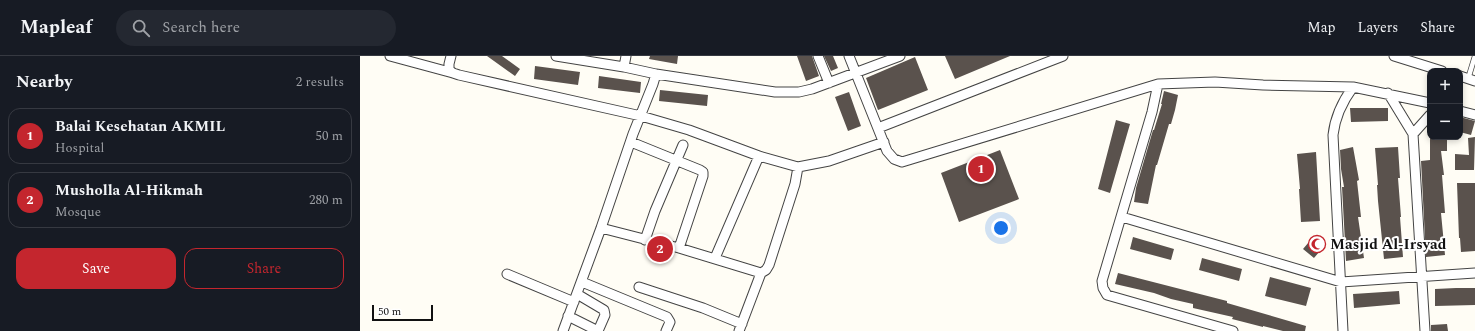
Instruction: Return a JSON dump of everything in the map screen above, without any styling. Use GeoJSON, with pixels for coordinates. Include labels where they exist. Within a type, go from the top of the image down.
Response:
{"type":"FeatureCollection","features":[{"type":"Feature","properties":{"kind":"street"},"geometry":{"type":"LineString","coordinates":[[390,56],[453,73],[689,130],[798,170],[844,156],[887,149]]}},
{"type":"Feature","properties":{"kind":"street"},"geometry":{"type":"LineString","coordinates":[[451,56],[449,70],[453,73]]}},
{"type":"Feature","properties":{"kind":"street"},"geometry":{"type":"LineString","coordinates":[[556,56],[624,67],[656,74],[774,92],[799,92],[812,90],[900,56]]}},
{"type":"Feature","properties":{"kind":"street"},"geometry":{"type":"LineString","coordinates":[[624,67],[626,56]]}},
{"type":"Feature","properties":{"kind":"street"},"geometry":{"type":"LineString","coordinates":[[818,56],[829,83]]}},
{"type":"Feature","properties":{"kind":"street"},"geometry":{"type":"LineString","coordinates":[[849,56],[887,149],[897,161],[902,162],[1158,84],[1215,82],[1263,86],[1353,87],[1388,93],[1427,102]]}},
{"type":"Feature","properties":{"kind":"street"},"geometry":{"type":"LineString","coordinates":[[878,128],[1063,56]]}},
{"type":"Feature","properties":{"kind":"street"},"geometry":{"type":"LineString","coordinates":[[1394,56],[1409,58],[1434,68]]}},
{"type":"Feature","properties":{"kind":"street"},"geometry":{"type":"LineString","coordinates":[[564,331],[568,316],[582,282],[639,118],[656,74]]}},
{"type":"Feature","properties":{"kind":"street"},"geometry":{"type":"LineString","coordinates":[[1158,84],[1152,112],[1102,281],[1103,288],[1108,295],[1233,331]]}},
{"type":"Feature","properties":{"kind":"street"},"geometry":{"type":"LineString","coordinates":[[1343,331],[1332,135],[1335,121],[1343,100],[1353,87]]}},
{"type":"Feature","properties":{"kind":"street"},"geometry":{"type":"LineString","coordinates":[[1388,93],[1413,134],[1425,331]]}},
{"type":"Feature","properties":{"kind":"street"},"geometry":{"type":"LineString","coordinates":[[1463,112],[1475,115]]}},
{"type":"Feature","properties":{"kind":"street"},"geometry":{"type":"LineString","coordinates":[[1413,134],[1427,118]]}},
{"type":"Feature","properties":{"kind":"street"},"geometry":{"type":"LineString","coordinates":[[632,138],[700,170],[703,174],[679,248]]}},
{"type":"Feature","properties":{"kind":"street"},"geometry":{"type":"LineString","coordinates":[[644,240],[683,145]]}},
{"type":"Feature","properties":{"kind":"street"},"geometry":{"type":"LineString","coordinates":[[715,258],[759,156]]}},
{"type":"Feature","properties":{"kind":"street"},"geometry":{"type":"LineString","coordinates":[[638,287],[703,308],[741,328],[761,273],[766,270],[769,265],[795,184],[798,170]]}},
{"type":"Feature","properties":{"kind":"street"},"geometry":{"type":"LineString","coordinates":[[1122,217],[1341,282],[1475,273]]}},
{"type":"Feature","properties":{"kind":"street"},"geometry":{"type":"LineString","coordinates":[[601,228],[715,258],[761,273]]}},
{"type":"Feature","properties":{"kind":"street"},"geometry":{"type":"LineString","coordinates":[[507,274],[604,310],[605,315],[598,331],[568,316]]}},
{"type":"Feature","properties":{"kind":"street"},"geometry":{"type":"LineString","coordinates":[[582,282],[667,317],[670,322],[666,331]]}},
{"type":"Feature","properties":{"kind":"lane"},"geometry":{"type":"LineString","coordinates":[[1468,79],[1475,56]]}},
{"type":"Feature","properties":{"kind":"building"},"geometry":{"type":"Polygon","coordinates":[[[487,56],[502,56],[520,69],[515,76],[487,56]]]}},
{"type":"Feature","properties":{"kind":"building"},"geometry":{"type":"Polygon","coordinates":[[[650,56],[678,56],[677,64],[649,59],[650,56]]]}},
{"type":"Feature","properties":{"kind":"building"},"geometry":{"type":"Polygon","coordinates":[[[797,56],[812,56],[819,76],[806,81],[797,56]]]}},
{"type":"Feature","properties":{"kind":"building"},"geometry":{"type":"Polygon","coordinates":[[[824,56],[833,56],[838,68],[831,71],[824,56]]]}},
{"type":"Feature","properties":{"kind":"building"},"geometry":{"type":"Polygon","coordinates":[[[945,56],[1010,56],[955,79],[945,56]]]}},
{"type":"Feature","properties":{"kind":"building"},"geometry":{"type":"Polygon","coordinates":[[[915,57],[928,90],[878,110],[866,78],[915,57]]]}},
{"type":"Feature","properties":{"kind":"building"},"geometry":{"type":"Polygon","coordinates":[[[535,66],[580,72],[578,85],[534,79],[535,66]]]}},
{"type":"Feature","properties":{"kind":"building"},"geometry":{"type":"Polygon","coordinates":[[[599,76],[641,82],[640,93],[598,88],[599,76]]]}},
{"type":"Feature","properties":{"kind":"building"},"geometry":{"type":"Polygon","coordinates":[[[660,90],[708,95],[707,106],[659,101],[660,90]]]}},
{"type":"Feature","properties":{"kind":"building"},"geometry":{"type":"Polygon","coordinates":[[[1164,91],[1178,95],[1175,110],[1156,165],[1148,204],[1134,202],[1136,188],[1162,104],[1164,91]]]}},
{"type":"Feature","properties":{"kind":"building"},"geometry":{"type":"Polygon","coordinates":[[[849,92],[861,126],[848,131],[835,97],[849,92]]]}},
{"type":"Feature","properties":{"kind":"building"},"geometry":{"type":"Polygon","coordinates":[[[1350,108],[1388,108],[1388,121],[1351,122],[1350,108]]]}},
{"type":"Feature","properties":{"kind":"building"},"geometry":{"type":"Polygon","coordinates":[[[1463,118],[1475,121],[1471,135],[1463,133],[1463,118]]]}},
{"type":"Feature","properties":{"kind":"building"},"geometry":{"type":"Polygon","coordinates":[[[1116,120],[1130,124],[1110,193],[1098,189],[1116,120]]]}},
{"type":"Feature","properties":{"kind":"building"},"geometry":{"type":"Polygon","coordinates":[[[1475,137],[1474,170],[1455,170],[1455,154],[1469,155],[1468,138],[1475,137]]]}},
{"type":"Feature","properties":{"kind":"building"},"geometry":{"type":"Polygon","coordinates":[[[1430,140],[1447,140],[1447,151],[1441,151],[1444,175],[1442,175],[1445,213],[1441,213],[1445,255],[1426,257],[1421,161],[1430,160],[1430,140]]]}},
{"type":"Feature","properties":{"kind":"building"},"geometry":{"type":"Polygon","coordinates":[[[1353,147],[1359,180],[1357,181],[1361,217],[1358,217],[1364,258],[1346,261],[1342,187],[1344,187],[1340,150],[1353,147]]]}},
{"type":"Feature","properties":{"kind":"building"},"geometry":{"type":"Polygon","coordinates":[[[1398,147],[1400,178],[1398,178],[1403,257],[1384,259],[1378,201],[1375,148],[1398,147]]]}},
{"type":"Feature","properties":{"kind":"building"},"geometry":{"type":"Polygon","coordinates":[[[1000,150],[1019,199],[959,222],[941,173],[1000,150]]]}},
{"type":"Feature","properties":{"kind":"building"},"geometry":{"type":"Polygon","coordinates":[[[1316,152],[1320,221],[1301,222],[1297,154],[1316,152]]]}},
{"type":"Feature","properties":{"kind":"building"},"geometry":{"type":"Polygon","coordinates":[[[1457,183],[1475,183],[1475,251],[1461,252],[1457,183]]]}},
{"type":"Feature","properties":{"kind":"building"},"geometry":{"type":"Polygon","coordinates":[[[1314,236],[1325,245],[1314,258],[1303,249],[1314,236]]]}},
{"type":"Feature","properties":{"kind":"building"},"geometry":{"type":"Polygon","coordinates":[[[1133,237],[1174,249],[1171,260],[1130,249],[1133,237]]]}},
{"type":"Feature","properties":{"kind":"building"},"geometry":{"type":"Polygon","coordinates":[[[1202,258],[1242,269],[1239,281],[1199,270],[1202,258]]]}},
{"type":"Feature","properties":{"kind":"building"},"geometry":{"type":"Polygon","coordinates":[[[1118,273],[1227,301],[1227,303],[1306,326],[1305,331],[1283,331],[1263,327],[1232,319],[1233,317],[1193,308],[1193,304],[1115,284],[1118,273]]]}},
{"type":"Feature","properties":{"kind":"building"},"geometry":{"type":"Polygon","coordinates":[[[1270,277],[1311,288],[1306,306],[1265,296],[1270,277]]]}},
{"type":"Feature","properties":{"kind":"building"},"geometry":{"type":"Polygon","coordinates":[[[1475,288],[1475,305],[1435,306],[1435,289],[1475,288]]]}},
{"type":"Feature","properties":{"kind":"building"},"geometry":{"type":"Polygon","coordinates":[[[1399,291],[1400,304],[1354,308],[1353,294],[1399,291]]]}},
{"type":"Feature","properties":{"kind":"building"},"geometry":{"type":"Polygon","coordinates":[[[1447,324],[1448,331],[1431,331],[1431,325],[1447,324]]]}},
{"type":"Feature","properties":{"kind":"place","name":"Balai Kesehatan AKMIL"},"geometry":{"type":"Point","coordinates":[981,169]}},
{"type":"Feature","properties":{"kind":"place","name":"Masjid Al-Irsyad"},"geometry":{"type":"Point","coordinates":[1317,244]}},
{"type":"Feature","properties":{"kind":"place","name":"Musholla Al-Hikmah"},"geometry":{"type":"Point","coordinates":[660,249]}}]}
